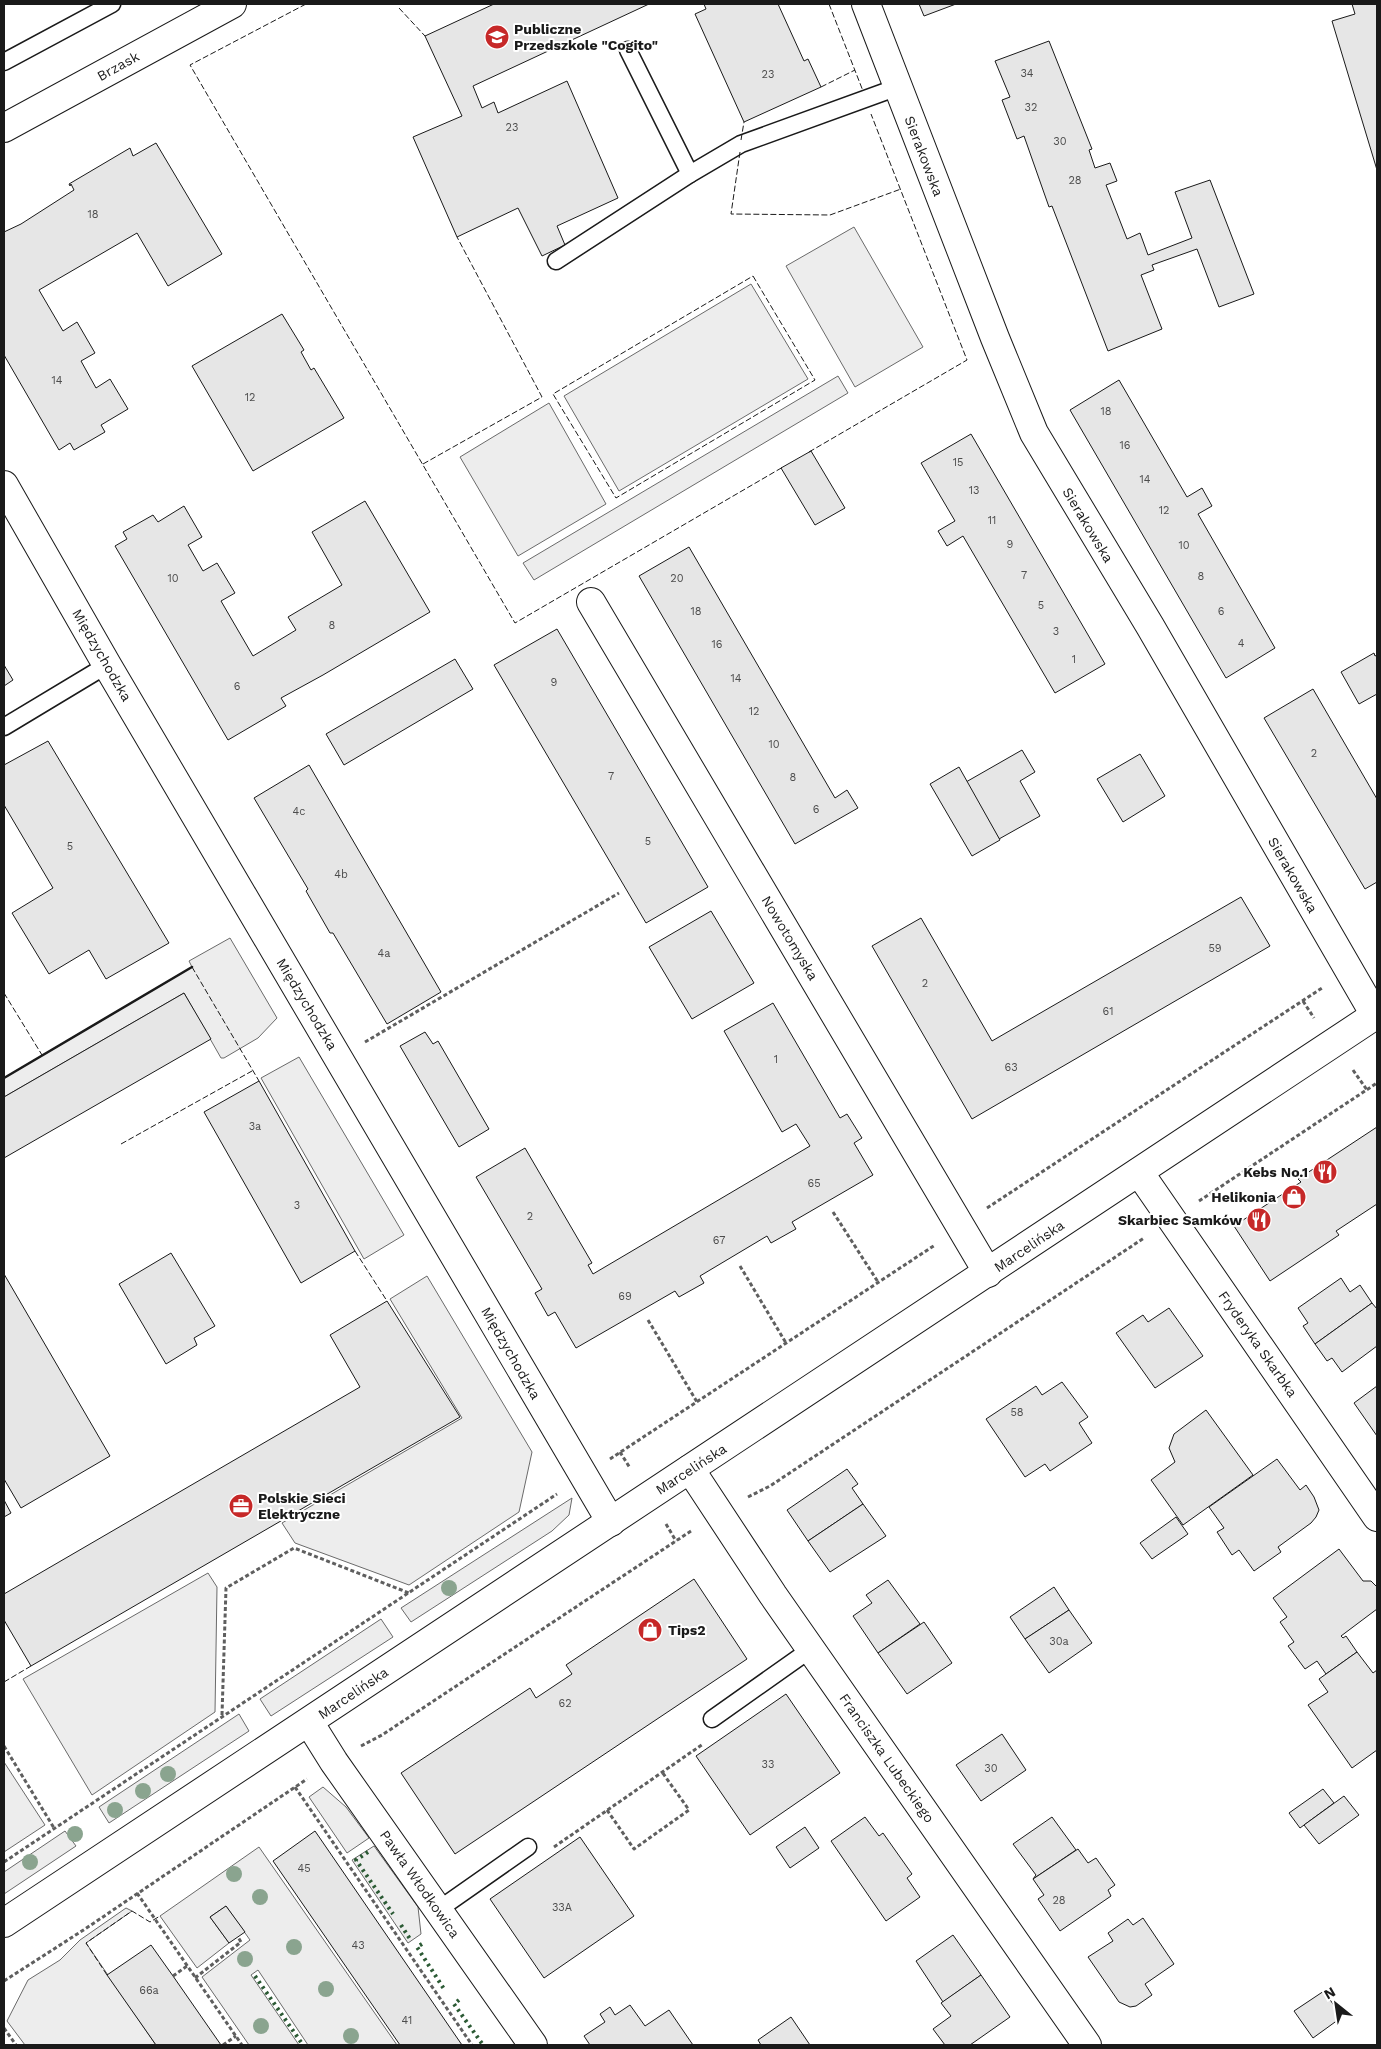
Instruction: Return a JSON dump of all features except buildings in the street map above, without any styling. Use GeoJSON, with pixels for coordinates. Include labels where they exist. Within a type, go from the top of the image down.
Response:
{"type":"FeatureCollection","features":[{"type":"Feature","properties":{"kind":"street","name":"Brzask"},"geometry":{"type":"LineString","coordinates":[[4,128],[232,4]]}},
{"type":"Feature","properties":{"kind":"street","name":"Sierakowska"},"geometry":{"type":"LineString","coordinates":[[866,4],[995,338],[1034,433],[1150,626],[1348,972],[1376,1014]]}},
{"type":"Feature","properties":{"kind":"street","name":"Międzychodzka"},"geometry":{"type":"LineString","coordinates":[[4,485],[107,666],[339,1057],[611,1522]]}},
{"type":"Feature","properties":{"kind":"street","name":"Nowotomyska"},"geometry":{"type":"LineString","coordinates":[[591,602],[988,1273]]}},
{"type":"Feature","properties":{"kind":"street","name":"Marcelińska"},"geometry":{"type":"LineString","coordinates":[[4,1923],[988,1273],[1376,1014]]}},
{"type":"Feature","properties":{"kind":"street","name":"Fryderyka Skarbka"},"geometry":{"type":"LineString","coordinates":[[1139,1172],[1377,1517]]}},
{"type":"Feature","properties":{"kind":"street","name":"Franciszka Lubeckiego"},"geometry":{"type":"LineString","coordinates":[[690,1469],[811,1649],[1088,2045]]}},
{"type":"Feature","properties":{"kind":"street","name":"Pawła Włodkowica"},"geometry":{"type":"LineString","coordinates":[[309,1722],[334,1762],[532,2045]]}},
{"type":"Feature","properties":{"kind":"lane"},"geometry":{"type":"LineString","coordinates":[[4,62],[112,4]]}},
{"type":"Feature","properties":{"kind":"lane"},"geometry":{"type":"LineString","coordinates":[[628,50],[690,174]]}},
{"type":"Feature","properties":{"kind":"lane"},"geometry":{"type":"LineString","coordinates":[[556,260],[690,174],[741,144],[898,87]]}},
{"type":"Feature","properties":{"kind":"lane"},"geometry":{"type":"LineString","coordinates":[[4,727],[107,666]]}},
{"type":"Feature","properties":{"kind":"lane"},"geometry":{"type":"LineString","coordinates":[[712,1719],[811,1649]]}},
{"type":"Feature","properties":{"kind":"lane"},"geometry":{"type":"LineString","coordinates":[[438,1910],[528,1847]]}},
{"type":"Feature","properties":{"kind":"path"},"geometry":{"type":"LineString","coordinates":[[339,1057],[619,893]]}},
{"type":"Feature","properties":{"kind":"path"},"geometry":{"type":"LineString","coordinates":[[4,1862],[961,1226],[1348,972]]}},
{"type":"Feature","properties":{"kind":"path"},"geometry":{"type":"LineString","coordinates":[[1303,1001],[1318,1022]]}},
{"type":"Feature","properties":{"kind":"path"},"geometry":{"type":"LineString","coordinates":[[1348,1064],[1367,1090]]}},
{"type":"Feature","properties":{"kind":"path"},"geometry":{"type":"LineString","coordinates":[[833,1212],[878,1282]]}},
{"type":"Feature","properties":{"kind":"path"},"geometry":{"type":"LineString","coordinates":[[740,1266],[786,1343]]}},
{"type":"Feature","properties":{"kind":"path"},"geometry":{"type":"LineString","coordinates":[[648,1320],[697,1402]]}},
{"type":"Feature","properties":{"kind":"path"},"geometry":{"type":"LineString","coordinates":[[222,1716],[226,1588],[294,1548],[409,1593]]}},
{"type":"Feature","properties":{"kind":"path"},"geometry":{"type":"LineString","coordinates":[[550,1849],[709,1739]]}},
{"type":"Feature","properties":{"kind":"path"},"geometry":{"type":"LineString","coordinates":[[4,1746],[54,1828]]}},
{"type":"Feature","properties":{"kind":"path"},"geometry":{"type":"LineString","coordinates":[[608,1810],[634,1849],[689,1810],[662,1772]]}},
{"type":"Feature","properties":{"kind":"path"},"geometry":{"type":"LineString","coordinates":[[294,1787],[472,2045]]}},
{"type":"Feature","properties":{"kind":"path"},"geometry":{"type":"LineString","coordinates":[[137,1893],[242,2045]]}},
{"type":"Feature","properties":{"kind":"path"},"geometry":{"type":"LineString","coordinates":[[196,1978],[241,1942],[238,1937]]}},
{"type":"Feature","properties":{"kind":"path"},"geometry":{"type":"LineString","coordinates":[[173,1976],[188,1966]]}},
{"type":"Feature","properties":{"kind":"path"},"geometry":{"type":"LineString","coordinates":[[4,2028],[16,2045]]}},
{"type":"Feature","properties":{"kind":"path"},"geometry":{"type":"LineString","coordinates":[[223,2045],[236,2036]]}},
{"type":"Feature","properties":{"kind":"shaded area"},"geometry":{"type":"Polygon","coordinates":[[[854,227],[923,347],[855,387],[786,266],[854,227]]]}},
{"type":"Feature","properties":{"kind":"shaded area"},"geometry":{"type":"Polygon","coordinates":[[[751,284],[808,379],[619,491],[564,396],[751,284]]]}},
{"type":"Feature","properties":{"kind":"shaded area"},"geometry":{"type":"Polygon","coordinates":[[[838,376],[848,393],[534,580],[523,563],[838,376]]]}},
{"type":"Feature","properties":{"kind":"shaded area"},"geometry":{"type":"Polygon","coordinates":[[[549,403],[606,504],[518,556],[460,457],[549,403]]]}},
{"type":"Feature","properties":{"kind":"shaded area"},"geometry":{"type":"Polygon","coordinates":[[[230,938],[277,1018],[258,1038],[221,1058],[184,993],[4,1097],[4,1078],[192,967],[189,961],[230,938]]]}},
{"type":"Feature","properties":{"kind":"shaded area"},"geometry":{"type":"Polygon","coordinates":[[[299,1057],[404,1235],[364,1259],[261,1078],[299,1057]]]}},
{"type":"Feature","properties":{"kind":"shaded area"},"geometry":{"type":"Polygon","coordinates":[[[427,1276],[532,1452],[519,1512],[409,1585],[295,1543],[282,1523],[462,1418],[390,1299],[427,1276]]]}},
{"type":"Feature","properties":{"kind":"shaded area"},"geometry":{"type":"Polygon","coordinates":[[[572,1498],[569,1515],[552,1531],[411,1622],[401,1608],[572,1498]]]}},
{"type":"Feature","properties":{"kind":"shaded area"},"geometry":{"type":"Polygon","coordinates":[[[208,1573],[217,1587],[215,1712],[92,1795],[23,1679],[208,1573]]]}},
{"type":"Feature","properties":{"kind":"shaded area"},"geometry":{"type":"Polygon","coordinates":[[[381,1619],[393,1637],[271,1716],[260,1699],[381,1619]]]}},
{"type":"Feature","properties":{"kind":"shaded area"},"geometry":{"type":"Polygon","coordinates":[[[239,1714],[249,1731],[109,1823],[99,1807],[239,1714]]]}},
{"type":"Feature","properties":{"kind":"shaded area"},"geometry":{"type":"Polygon","coordinates":[[[4,1762],[45,1825],[4,1852],[4,1762]]]}},
{"type":"Feature","properties":{"kind":"shaded area"},"geometry":{"type":"Polygon","coordinates":[[[323,1787],[346,1807],[369,1838],[347,1853],[309,1797],[323,1787]]]}},
{"type":"Feature","properties":{"kind":"shaded area"},"geometry":{"type":"Polygon","coordinates":[[[65,1831],[76,1846],[4,1894],[4,1872],[65,1831]]]}},
{"type":"Feature","properties":{"kind":"shaded area"},"geometry":{"type":"Polygon","coordinates":[[[374,1846],[418,1907],[421,1934],[408,1943],[352,1860],[374,1846]]]}},
{"type":"Feature","properties":{"kind":"shaded area"},"geometry":{"type":"Polygon","coordinates":[[[259,1847],[397,2045],[308,2045],[258,1970],[251,1975],[299,2045],[249,2045],[202,1977],[250,1940],[226,1906],[210,1917],[229,1943],[197,1968],[160,1916],[259,1847]]]}},
{"type":"Feature","properties":{"kind":"shaded area"},"geometry":{"type":"Polygon","coordinates":[[[126,1908],[132,1911],[86,1943],[156,2045],[25,2045],[7,2021],[28,1980],[60,1960],[80,1940],[126,1908]]]}},
{"type":"Feature","properties":{"kind":"hedge"},"geometry":{"type":"LineString","coordinates":[[368,1852],[356,1860],[393,1914]]}},
{"type":"Feature","properties":{"kind":"hedge"},"geometry":{"type":"LineString","coordinates":[[401,1925],[410,1939]]}},
{"type":"Feature","properties":{"kind":"hedge"},"geometry":{"type":"LineString","coordinates":[[422,1944],[417,1947],[444,1989]]}},
{"type":"Feature","properties":{"kind":"hedge"},"geometry":{"type":"LineString","coordinates":[[255,1976],[303,2045]]}},
{"type":"Feature","properties":{"kind":"hedge"},"geometry":{"type":"LineString","coordinates":[[459,2000],[454,2004],[483,2045]]}},
{"type":"Feature","properties":{"kind":"fence"},"geometry":{"type":"LineString","coordinates":[[306,4],[190,65],[515,623],[783,467]]}},
{"type":"Feature","properties":{"kind":"fence"},"geometry":{"type":"LineString","coordinates":[[829,4],[863,91]]}},
{"type":"Feature","properties":{"kind":"fence"},"geometry":{"type":"LineString","coordinates":[[399,8],[425,36]]}},
{"type":"Feature","properties":{"kind":"fence"},"geometry":{"type":"LineString","coordinates":[[821,87],[855,70]]}},
{"type":"Feature","properties":{"kind":"fence"},"geometry":{"type":"LineString","coordinates":[[809,452],[967,360],[871,114]]}},
{"type":"Feature","properties":{"kind":"fence"},"geometry":{"type":"LineString","coordinates":[[741,140],[744,122]]}},
{"type":"Feature","properties":{"kind":"fence"},"geometry":{"type":"LineString","coordinates":[[740,152],[731,214],[830,215],[901,189]]}},
{"type":"Feature","properties":{"kind":"fence"},"geometry":{"type":"LineString","coordinates":[[423,464],[542,397],[457,237]]}},
{"type":"Feature","properties":{"kind":"fence"},"geometry":{"type":"LineString","coordinates":[[753,276],[815,380],[616,498],[553,394],[753,276]]}},
{"type":"Feature","properties":{"kind":"fence"},"geometry":{"type":"LineString","coordinates":[[192,967],[259,1081]]}},
{"type":"Feature","properties":{"kind":"fence"},"geometry":{"type":"LineString","coordinates":[[4,993],[42,1055]]}},
{"type":"Feature","properties":{"kind":"fence"},"geometry":{"type":"LineString","coordinates":[[121,1144],[252,1071]]}},
{"type":"Feature","properties":{"kind":"fence"},"geometry":{"type":"LineString","coordinates":[[355,1251],[387,1301]]}},
{"type":"Feature","properties":{"kind":"fence"},"geometry":{"type":"LineString","coordinates":[[4,1682],[31,1666]]}},
{"type":"Feature","properties":{"kind":"fence"},"geometry":{"type":"LineString","coordinates":[[107,1975],[86,1943],[132,1911],[150,1922],[160,1916]]}},
{"type":"Feature","properties":{"kind":"wall"},"geometry":{"type":"LineString","coordinates":[[4,1078],[192,967]]}},
{"type":"Feature","properties":{"kind":"place","name":"Publiczne Przedszkole \"Cogito\""},"geometry":{"type":"Point","coordinates":[497,37]}},
{"type":"Feature","properties":{"kind":"place","name":"Kebs No.1"},"geometry":{"type":"Point","coordinates":[1325,1172]}},
{"type":"Feature","properties":{"kind":"place","name":"Helikonia"},"geometry":{"type":"Point","coordinates":[1294,1197]}},
{"type":"Feature","properties":{"kind":"place","name":"Skarbiec Samków"},"geometry":{"type":"Point","coordinates":[1259,1220]}},
{"type":"Feature","properties":{"kind":"place","name":"Polskie Sieci Elektryczne"},"geometry":{"type":"Point","coordinates":[241,1506]}},
{"type":"Feature","properties":{"kind":"place","name":"Tips2"},"geometry":{"type":"Point","coordinates":[650,1630]}}]}
